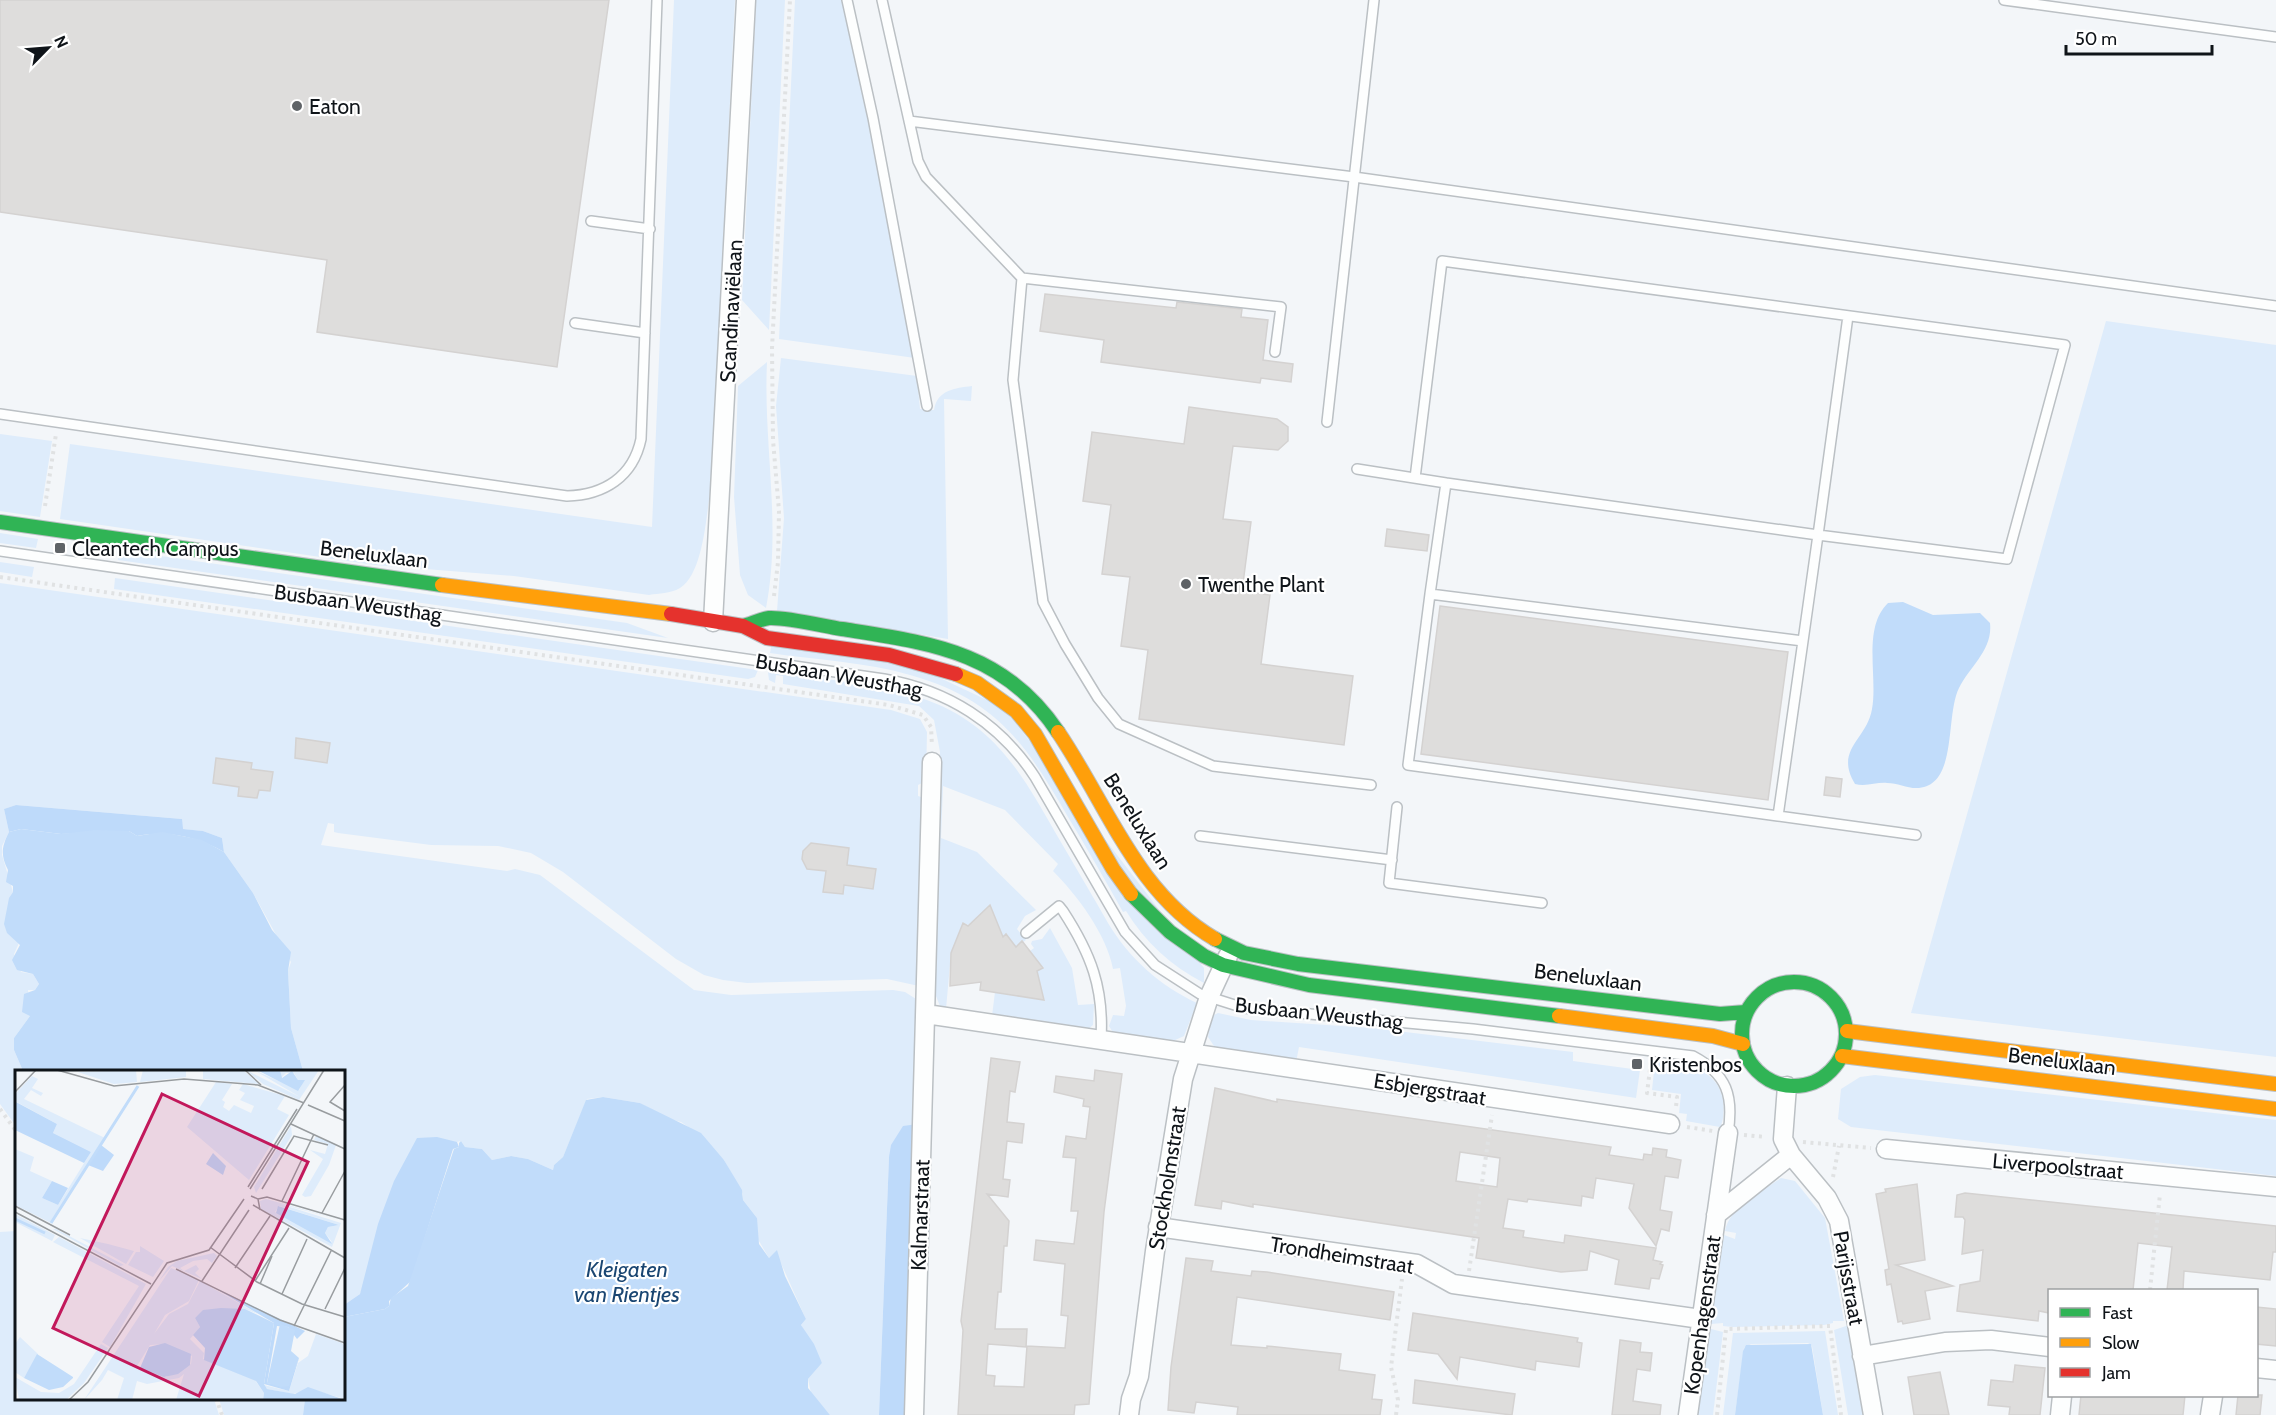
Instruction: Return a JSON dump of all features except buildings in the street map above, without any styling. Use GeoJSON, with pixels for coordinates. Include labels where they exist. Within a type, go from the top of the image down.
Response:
{"type":"FeatureCollection","features":[{"type":"Feature","properties":{"kind":"street","name":"Scandinaviëlaan"},"geometry":{"type":"LineString","coordinates":[[713,622],[746,0]]}},
{"type":"Feature","properties":{"kind":"street","name":"Beneluxlaan"},"geometry":{"type":"LineString","coordinates":[[0,522],[374,576],[513,591],[743,626],[767,638],[889,655],[943,669],[962,675],[995,694],[1016,711],[1035,734],[1113,869],[1132,895],[1149,914],[1185,945],[1223,965],[1309,985],[1713,1036],[1743,1044]]}},
{"type":"Feature","properties":{"kind":"street","name":"Beneluxlaan"},"geometry":{"type":"LineString","coordinates":[[743,626],[770,618],[930,643],[983,663],[1015,685],[1047,715],[1072,752],[1108,818],[1148,880],[1191,923],[1244,953],[1298,964],[1720,1014],[1746,1012]]}},
{"type":"Feature","properties":{"kind":"street","name":"Kalmarstraat"},"geometry":{"type":"LineString","coordinates":[[915,1415],[932,762]]}},
{"type":"Feature","properties":{"kind":"street","name":"Stockholmstraat"},"geometry":{"type":"LineString","coordinates":[[1129,1415],[1131,1399],[1139,1376],[1158,1227],[1183,1079],[1209,998],[1233,948]]}},
{"type":"Feature","properties":{"kind":"street"},"geometry":{"type":"LineString","coordinates":[[1786,982],[1805,982],[1830,996],[1842,1012],[1847,1031],[1842,1056],[1831,1071],[1818,1081],[1787,1086],[1762,1075],[1754,1068],[1743,1044],[1746,1012],[1758,995],[1773,985],[1786,982]]}},
{"type":"Feature","properties":{"kind":"street"},"geometry":{"type":"LineString","coordinates":[[926,1014],[1190,1052]]}},
{"type":"Feature","properties":{"kind":"street","name":"Beneluxlaan"},"geometry":{"type":"LineString","coordinates":[[1847,1031],[2276,1084]]}},
{"type":"Feature","properties":{"kind":"street","name":"Esbjergstraat"},"geometry":{"type":"LineString","coordinates":[[1190,1052],[1495,1100],[1672,1120]]}},
{"type":"Feature","properties":{"kind":"street","name":"Beneluxlaan"},"geometry":{"type":"LineString","coordinates":[[1842,1056],[2276,1109]]}},
{"type":"Feature","properties":{"kind":"street"},"geometry":{"type":"LineString","coordinates":[[1787,1086],[1787,1147]]}},
{"type":"Feature","properties":{"kind":"street","name":"Kopenhagenstraat"},"geometry":{"type":"LineString","coordinates":[[1688,1415],[1728,1133]]}},
{"type":"Feature","properties":{"kind":"street","name":"Kopenhagenstraat"},"geometry":{"type":"LineString","coordinates":[[1716,1215],[1787,1147]]}},
{"type":"Feature","properties":{"kind":"street","name":"Parijsstraat"},"geometry":{"type":"LineString","coordinates":[[1787,1147],[1827,1198],[1839,1221],[1873,1415]]}},
{"type":"Feature","properties":{"kind":"street","name":"Liverpoolstraat"},"geometry":{"type":"LineString","coordinates":[[1886,1149],[2276,1187]]}},
{"type":"Feature","properties":{"kind":"street","name":"Trondheimstraat"},"geometry":{"type":"LineString","coordinates":[[1158,1227],[1418,1264],[1453,1284],[1701,1320]]}},
{"type":"Feature","properties":{"kind":"street"},"geometry":{"type":"LineString","coordinates":[[1862,1356],[1945,1342],[1991,1340],[2048,1347]]}},
{"type":"Feature","properties":{"kind":"street"},"geometry":{"type":"LineString","coordinates":[[2258,1368],[2276,1370]]}},
{"type":"Feature","properties":{"kind":"street"},"geometry":{"type":"LineString","coordinates":[[2060,1415],[2062,1397]]}},
{"type":"Feature","properties":{"kind":"street"},"geometry":{"type":"LineString","coordinates":[[2210,1415],[2213,1397]]}},
{"type":"Feature","properties":{"kind":"lane"},"geometry":{"type":"LineString","coordinates":[[0,414],[567,496],[596,493],[621,478],[638,453],[650,229],[657,0]]}},
{"type":"Feature","properties":{"kind":"lane"},"geometry":{"type":"LineString","coordinates":[[847,0],[878,140],[927,406]]}},
{"type":"Feature","properties":{"kind":"lane"},"geometry":{"type":"LineString","coordinates":[[882,0],[918,161],[926,177],[1022,278],[1281,307],[1275,352]]}},
{"type":"Feature","properties":{"kind":"lane"},"geometry":{"type":"LineString","coordinates":[[1327,422],[1374,0]]}},
{"type":"Feature","properties":{"kind":"lane"},"geometry":{"type":"LineString","coordinates":[[2004,0],[2276,37]]}},
{"type":"Feature","properties":{"kind":"lane"},"geometry":{"type":"LineString","coordinates":[[909,121],[1354,177],[2276,306]]}},
{"type":"Feature","properties":{"kind":"lane"},"geometry":{"type":"LineString","coordinates":[[591,221],[650,229]]}},
{"type":"Feature","properties":{"kind":"lane"},"geometry":{"type":"LineString","coordinates":[[1357,469],[1446,483],[2007,559],[2064,345],[1442,261],[1415,478]]}},
{"type":"Feature","properties":{"kind":"lane"},"geometry":{"type":"LineString","coordinates":[[1022,278],[1013,380],[1043,602],[1098,698],[1119,724],[1213,766],[1371,785]]}},
{"type":"Feature","properties":{"kind":"lane"},"geometry":{"type":"LineString","coordinates":[[1778,816],[1848,316]]}},
{"type":"Feature","properties":{"kind":"lane"},"geometry":{"type":"LineString","coordinates":[[575,323],[645,333]]}},
{"type":"Feature","properties":{"kind":"lane"},"geometry":{"type":"LineString","coordinates":[[1446,483],[1408,765],[1916,835]]}},
{"type":"Feature","properties":{"kind":"lane","name":"Busbaan Weusthag"},"geometry":{"type":"LineString","coordinates":[[0,552],[764,661],[915,686],[952,701],[987,723],[1011,746],[1029,768],[1130,938],[1165,973],[1209,998],[1244,1008],[1473,1029],[1693,1056],[1710,1065],[1728,1092],[1731,1111],[1728,1133]]}},
{"type":"Feature","properties":{"kind":"lane"},"geometry":{"type":"LineString","coordinates":[[1430,594],[1803,640]]}},
{"type":"Feature","properties":{"kind":"lane"},"geometry":{"type":"LineString","coordinates":[[1397,807],[1389,883],[1542,903]]}},
{"type":"Feature","properties":{"kind":"lane"},"geometry":{"type":"LineString","coordinates":[[1200,836],[1392,860]]}},
{"type":"Feature","properties":{"kind":"lane"},"geometry":{"type":"LineString","coordinates":[[1026,933],[1059,906],[1063,911],[1086,950],[1095,974],[1101,998],[1101,1039]]}},
{"type":"Feature","properties":{"kind":"path"},"geometry":{"type":"LineString","coordinates":[[770,618],[778,562],[772,348],[790,0]]}},
{"type":"Feature","properties":{"kind":"path"},"geometry":{"type":"LineString","coordinates":[[34,582],[36,573]]}},
{"type":"Feature","properties":{"kind":"path"},"geometry":{"type":"LineString","coordinates":[[0,577],[111,591],[917,711],[927,718],[931,727],[932,762]]}},
{"type":"Feature","properties":{"kind":"path"},"geometry":{"type":"LineString","coordinates":[[761,686],[764,661]]}},
{"type":"Feature","properties":{"kind":"path"},"geometry":{"type":"LineString","coordinates":[[1652,1051],[1647,1093],[1677,1097],[1672,1120]]}},
{"type":"Feature","properties":{"kind":"path"},"geometry":{"type":"LineString","coordinates":[[1466,1286],[1495,1100]]}},
{"type":"Feature","properties":{"kind":"path"},"geometry":{"type":"LineString","coordinates":[[0,1109],[15,1130]]}},
{"type":"Feature","properties":{"kind":"path"},"geometry":{"type":"LineString","coordinates":[[1787,1147],[1839,1146],[1886,1149]]}},
{"type":"Feature","properties":{"kind":"path"},"geometry":{"type":"LineString","coordinates":[[1827,1198],[1839,1146]]}},
{"type":"Feature","properties":{"kind":"path"},"geometry":{"type":"LineString","coordinates":[[2150,1289],[2162,1175]]}},
{"type":"Feature","properties":{"kind":"path"},"geometry":{"type":"LineString","coordinates":[[1396,1415],[1398,1400],[1391,1367],[1404,1262]]}},
{"type":"Feature","properties":{"kind":"path"},"geometry":{"type":"LineString","coordinates":[[1717,1415],[1726,1329],[1830,1326],[1841,1415]]}},
{"type":"Feature","properties":{"kind":"path"},"geometry":{"type":"LineString","coordinates":[[217,1400],[222,1415]]}},
{"type":"Feature","properties":{"kind":"shaded area"},"geometry":{"type":"Polygon","coordinates":[[[674,0],[735,0],[711,487],[699,557],[688,580],[680,588],[649,595],[514,576],[375,565],[60,519],[70,444],[652,527],[674,0]]]}},
{"type":"Feature","properties":{"kind":"shaded area"},"geometry":{"type":"Polygon","coordinates":[[[756,0],[785,0],[769,330],[742,300],[756,0]]]}},
{"type":"Feature","properties":{"kind":"shaded area"},"geometry":{"type":"Polygon","coordinates":[[[795,0],[843,0],[872,128],[915,358],[779,339],[795,0]]]}},
{"type":"Feature","properties":{"kind":"shaded area"},"geometry":{"type":"Polygon","coordinates":[[[2106,321],[2276,345],[2276,1057],[1911,1013],[2106,321]]]}},
{"type":"Feature","properties":{"kind":"shaded area"},"geometry":{"type":"Polygon","coordinates":[[[781,358],[917,376],[920,409],[934,410],[943,394],[953,389],[972,386],[971,401],[944,399],[948,639],[777,611],[784,518],[776,406],[781,358]]]}},
{"type":"Feature","properties":{"kind":"shaded area"},"geometry":{"type":"Polygon","coordinates":[[[767,362],[766,393],[772,546],[766,608],[748,595],[740,575],[734,497],[738,386],[767,362]]]}},
{"type":"Feature","properties":{"kind":"shaded area"},"geometry":{"type":"Polygon","coordinates":[[[0,434],[52,441],[40,517],[0,511],[0,434]]]}},
{"type":"Feature","properties":{"kind":"shaded area"},"geometry":{"type":"Polygon","coordinates":[[[0,533],[38,539],[36,548],[0,543],[0,533]]]}},
{"type":"Feature","properties":{"kind":"shaded area"},"geometry":{"type":"Polygon","coordinates":[[[119,550],[627,623],[668,638],[118,560],[119,550]]]}},
{"type":"Feature","properties":{"kind":"shaded area"},"geometry":{"type":"Polygon","coordinates":[[[0,562],[34,567],[32,577],[0,572],[0,562]]]}},
{"type":"Feature","properties":{"kind":"shaded area"},"geometry":{"type":"Polygon","coordinates":[[[115,578],[758,670],[755,677],[748,679],[114,589],[115,578]]]}},
{"type":"Feature","properties":{"kind":"shaded area"},"geometry":{"type":"Polygon","coordinates":[[[0,583],[891,710],[920,719],[927,732],[926,781],[918,785],[918,796],[924,798],[919,986],[887,979],[747,983],[704,975],[676,959],[563,872],[531,853],[498,846],[431,845],[338,833],[334,832],[334,824],[328,823],[321,845],[507,871],[515,869],[540,875],[694,990],[731,995],[893,990],[905,992],[916,999],[918,1124],[889,1157],[879,1415],[830,1415],[811,1393],[808,1379],[822,1363],[801,1325],[806,1319],[776,1252],[769,1258],[756,1236],[757,1218],[743,1200],[743,1194],[724,1160],[697,1133],[681,1122],[666,1118],[640,1103],[603,1097],[587,1099],[563,1157],[554,1165],[553,1170],[528,1159],[511,1156],[492,1160],[482,1149],[465,1147],[461,1141],[457,1142],[366,1279],[360,1294],[345,1304],[345,1070],[303,1070],[291,1028],[288,971],[291,962],[253,893],[224,852],[222,838],[203,831],[182,829],[182,819],[16,805],[4,809],[9,832],[2,846],[2,855],[13,892],[5,926],[19,943],[14,954],[21,972],[33,974],[39,984],[35,990],[28,990],[30,1016],[14,1038],[14,1050],[23,1070],[15,1070],[15,1125],[0,1104],[0,583]]]}},
{"type":"Feature","properties":{"kind":"shaded area"},"geometry":{"type":"Polygon","coordinates":[[[772,643],[906,662],[1004,708],[1204,968],[1204,983],[1170,961],[1150,943],[1126,911],[1123,912],[1038,767],[1006,728],[987,711],[940,685],[910,675],[858,664],[770,653],[772,643]]]}},
{"type":"Feature","properties":{"kind":"shaded area"},"geometry":{"type":"Polygon","coordinates":[[[768,672],[864,685],[921,698],[946,708],[967,720],[986,735],[1002,751],[1029,789],[1116,936],[1146,970],[1170,988],[1197,1003],[1184,1036],[1173,1041],[1114,1034],[1109,1026],[1113,1015],[1124,1016],[1126,1006],[1120,968],[1113,969],[1098,929],[1072,892],[1053,871],[1058,864],[1005,810],[943,786],[941,838],[977,852],[1036,910],[1025,916],[1017,929],[1026,940],[1016,947],[1006,934],[1003,937],[963,923],[951,953],[946,1009],[940,1006],[934,991],[940,752],[934,720],[919,706],[783,684],[783,676],[776,675],[775,683],[769,680],[768,672]]]}},
{"type":"Feature","properties":{"kind":"shaded area"},"geometry":{"type":"Polygon","coordinates":[[[16,805],[182,819],[183,829],[203,831],[222,838],[224,852],[203,842],[171,834],[137,836],[129,831],[61,834],[21,829],[9,832],[4,809],[16,805]]]}},
{"type":"Feature","properties":{"kind":"shaded area"},"geometry":{"type":"Polygon","coordinates":[[[1050,928],[1072,968],[1078,1005],[1094,1004],[1093,1025],[1087,1030],[992,1016],[995,992],[1044,1000],[1035,972],[1042,968],[1030,951],[1034,948],[1032,941],[1042,939],[1050,928]]]}},
{"type":"Feature","properties":{"kind":"shaded area"},"geometry":{"type":"Polygon","coordinates":[[[1218,1013],[1251,1020],[1372,1028],[1573,1052],[1573,1061],[1640,1070],[1636,1098],[1299,1047],[1296,1062],[1225,1050],[1214,1046],[1208,1037],[1212,1016],[1218,1013]]]}},
{"type":"Feature","properties":{"kind":"shaded area"},"geometry":{"type":"Polygon","coordinates":[[[1655,1062],[1697,1069],[1714,1080],[1723,1100],[1724,1110],[1720,1127],[1686,1121],[1687,1114],[1679,1113],[1681,1094],[1652,1090],[1655,1062]]]}},
{"type":"Feature","properties":{"kind":"shaded area"},"geometry":{"type":"Polygon","coordinates":[[[1875,1075],[2276,1120],[2276,1176],[1851,1127],[1838,1119],[1841,1089],[1860,1077],[1875,1075]]]}},
{"type":"Feature","properties":{"kind":"shaded area"},"geometry":{"type":"Polygon","coordinates":[[[918,1124],[907,1415],[879,1415],[889,1157],[891,1145],[903,1126],[918,1124]]]}},
{"type":"Feature","properties":{"kind":"shaded area"},"geometry":{"type":"Polygon","coordinates":[[[437,1137],[457,1142],[459,1147],[453,1149],[411,1281],[389,1301],[389,1306],[385,1309],[345,1317],[345,1304],[360,1294],[378,1224],[394,1181],[417,1138],[437,1137]]]}},
{"type":"Feature","properties":{"kind":"shaded area"},"geometry":{"type":"Polygon","coordinates":[[[1781,1178],[1795,1181],[1825,1218],[1844,1321],[1833,1321],[1833,1323],[1824,1325],[1733,1327],[1723,1326],[1723,1323],[1711,1324],[1724,1235],[1735,1239],[1736,1233],[1725,1231],[1728,1222],[1747,1200],[1781,1178]]]}},
{"type":"Feature","properties":{"kind":"shaded area"},"geometry":{"type":"Polygon","coordinates":[[[15,1231],[15,1400],[214,1400],[219,1415],[0,1415],[0,1232],[15,1231]]]}},
{"type":"Feature","properties":{"kind":"shaded area"},"geometry":{"type":"Polygon","coordinates":[[[1849,1325],[1863,1415],[1848,1415],[1834,1330],[1849,1325]]]}},
{"type":"Feature","properties":{"kind":"shaded area"},"geometry":{"type":"Polygon","coordinates":[[[1707,1328],[1723,1332],[1713,1415],[1697,1415],[1707,1328]]]}},
{"type":"Feature","properties":{"kind":"shaded area"},"geometry":{"type":"Polygon","coordinates":[[[1825,1331],[1838,1415],[1823,1415],[1812,1346],[1808,1343],[1751,1344],[1744,1348],[1735,1415],[1723,1415],[1733,1333],[1825,1331]]]}},
{"type":"Feature","properties":{"kind":"shaded area"},"geometry":{"type":"Polygon","coordinates":[[[219,1400],[305,1400],[303,1415],[224,1415],[219,1400]]]}},
{"type":"Feature","properties":{"kind":"water"},"geometry":{"type":"Polygon","coordinates":[[[1903,602],[1933,615],[1980,613],[1990,623],[1988,641],[1959,688],[1952,715],[1945,762],[1940,775],[1931,784],[1919,788],[1891,783],[1855,784],[1849,772],[1848,762],[1850,753],[1869,720],[1872,709],[1872,653],[1875,626],[1880,613],[1888,603],[1903,602]]]}},
{"type":"Feature","properties":{"kind":"water"},"geometry":{"type":"Polygon","coordinates":[[[21,829],[61,834],[95,830],[129,831],[137,836],[162,832],[202,840],[224,852],[253,893],[272,930],[291,952],[288,971],[291,1028],[303,1070],[23,1070],[14,1050],[14,1038],[30,1016],[22,1012],[24,994],[35,990],[39,984],[33,974],[17,970],[12,960],[20,945],[7,933],[4,924],[9,898],[13,892],[13,886],[6,882],[8,870],[3,851],[9,832],[21,829]]]}},
{"type":"Feature","properties":{"kind":"water","name":"Kleigaten van Rientjes"},"geometry":{"type":"Polygon","coordinates":[[[603,1097],[640,1103],[701,1133],[724,1160],[742,1190],[743,1200],[757,1218],[759,1244],[769,1258],[777,1250],[785,1276],[806,1319],[801,1325],[814,1344],[822,1363],[808,1379],[808,1388],[830,1415],[303,1415],[305,1400],[345,1400],[345,1317],[385,1309],[389,1306],[391,1298],[408,1286],[454,1149],[459,1147],[459,1143],[461,1141],[465,1147],[482,1149],[492,1160],[511,1156],[528,1159],[553,1170],[554,1165],[563,1157],[586,1100],[603,1097]]]}},
{"type":"Feature","properties":{"kind":"water"},"geometry":{"type":"Polygon","coordinates":[[[1811,1344],[1823,1415],[1735,1415],[1743,1351],[1746,1345],[1811,1344]]]}},
{"type":"Feature","properties":{"kind":"traffic: fast"},"geometry":{"type":"LineString","coordinates":[[0,522],[442,585]]}},
{"type":"Feature","properties":{"kind":"traffic: fast"},"geometry":{"type":"LineString","coordinates":[[743,626],[763,619],[785,619],[935,646],[963,655],[1014,684],[1037,705],[1058,732]]}},
{"type":"Feature","properties":{"kind":"traffic: fast"},"geometry":{"type":"LineString","coordinates":[[1131,894],[1170,932],[1204,956],[1223,965],[1309,985],[1559,1016]]}},
{"type":"Feature","properties":{"kind":"traffic: fast"},"geometry":{"type":"LineString","coordinates":[[1215,939],[1244,953],[1298,964],[1720,1014],[1746,1012]]}},
{"type":"Feature","properties":{"kind":"traffic: fast"},"geometry":{"type":"LineString","coordinates":[[1794,982],[1814,986],[1831,997],[1842,1014],[1846,1034],[1842,1054],[1831,1071],[1814,1082],[1794,1086],[1774,1082],[1757,1071],[1746,1054],[1742,1034],[1746,1014],[1757,997],[1774,986],[1794,982]]}},
{"type":"Feature","properties":{"kind":"traffic: slow"},"geometry":{"type":"LineString","coordinates":[[442,585],[671,614]]}},
{"type":"Feature","properties":{"kind":"traffic: slow"},"geometry":{"type":"LineString","coordinates":[[956,674],[977,683],[1016,711],[1035,734],[1113,869],[1131,894]]}},
{"type":"Feature","properties":{"kind":"traffic: slow"},"geometry":{"type":"LineString","coordinates":[[1058,732],[1125,845],[1144,872],[1164,897],[1188,920],[1215,939]]}},
{"type":"Feature","properties":{"kind":"traffic: slow"},"geometry":{"type":"LineString","coordinates":[[1559,1016],[1713,1036],[1743,1044]]}},
{"type":"Feature","properties":{"kind":"traffic: slow"},"geometry":{"type":"LineString","coordinates":[[1847,1031],[2276,1084]]}},
{"type":"Feature","properties":{"kind":"traffic: slow"},"geometry":{"type":"LineString","coordinates":[[1842,1056],[2276,1109]]}},
{"type":"Feature","properties":{"kind":"traffic: jam"},"geometry":{"type":"LineString","coordinates":[[671,614],[743,626],[767,638],[889,655],[956,674]]}},
{"type":"Feature","properties":{"kind":"place","name":"Eaton"},"geometry":{"type":"Point","coordinates":[297,106]}},
{"type":"Feature","properties":{"kind":"place","name":"Cleantech Campus"},"geometry":{"type":"Point","coordinates":[60,548]}},
{"type":"Feature","properties":{"kind":"place","name":"Twenthe Plant"},"geometry":{"type":"Point","coordinates":[1186,584]}},
{"type":"Feature","properties":{"kind":"place","name":"Kristenbos"},"geometry":{"type":"Point","coordinates":[1637,1064]}}]}
